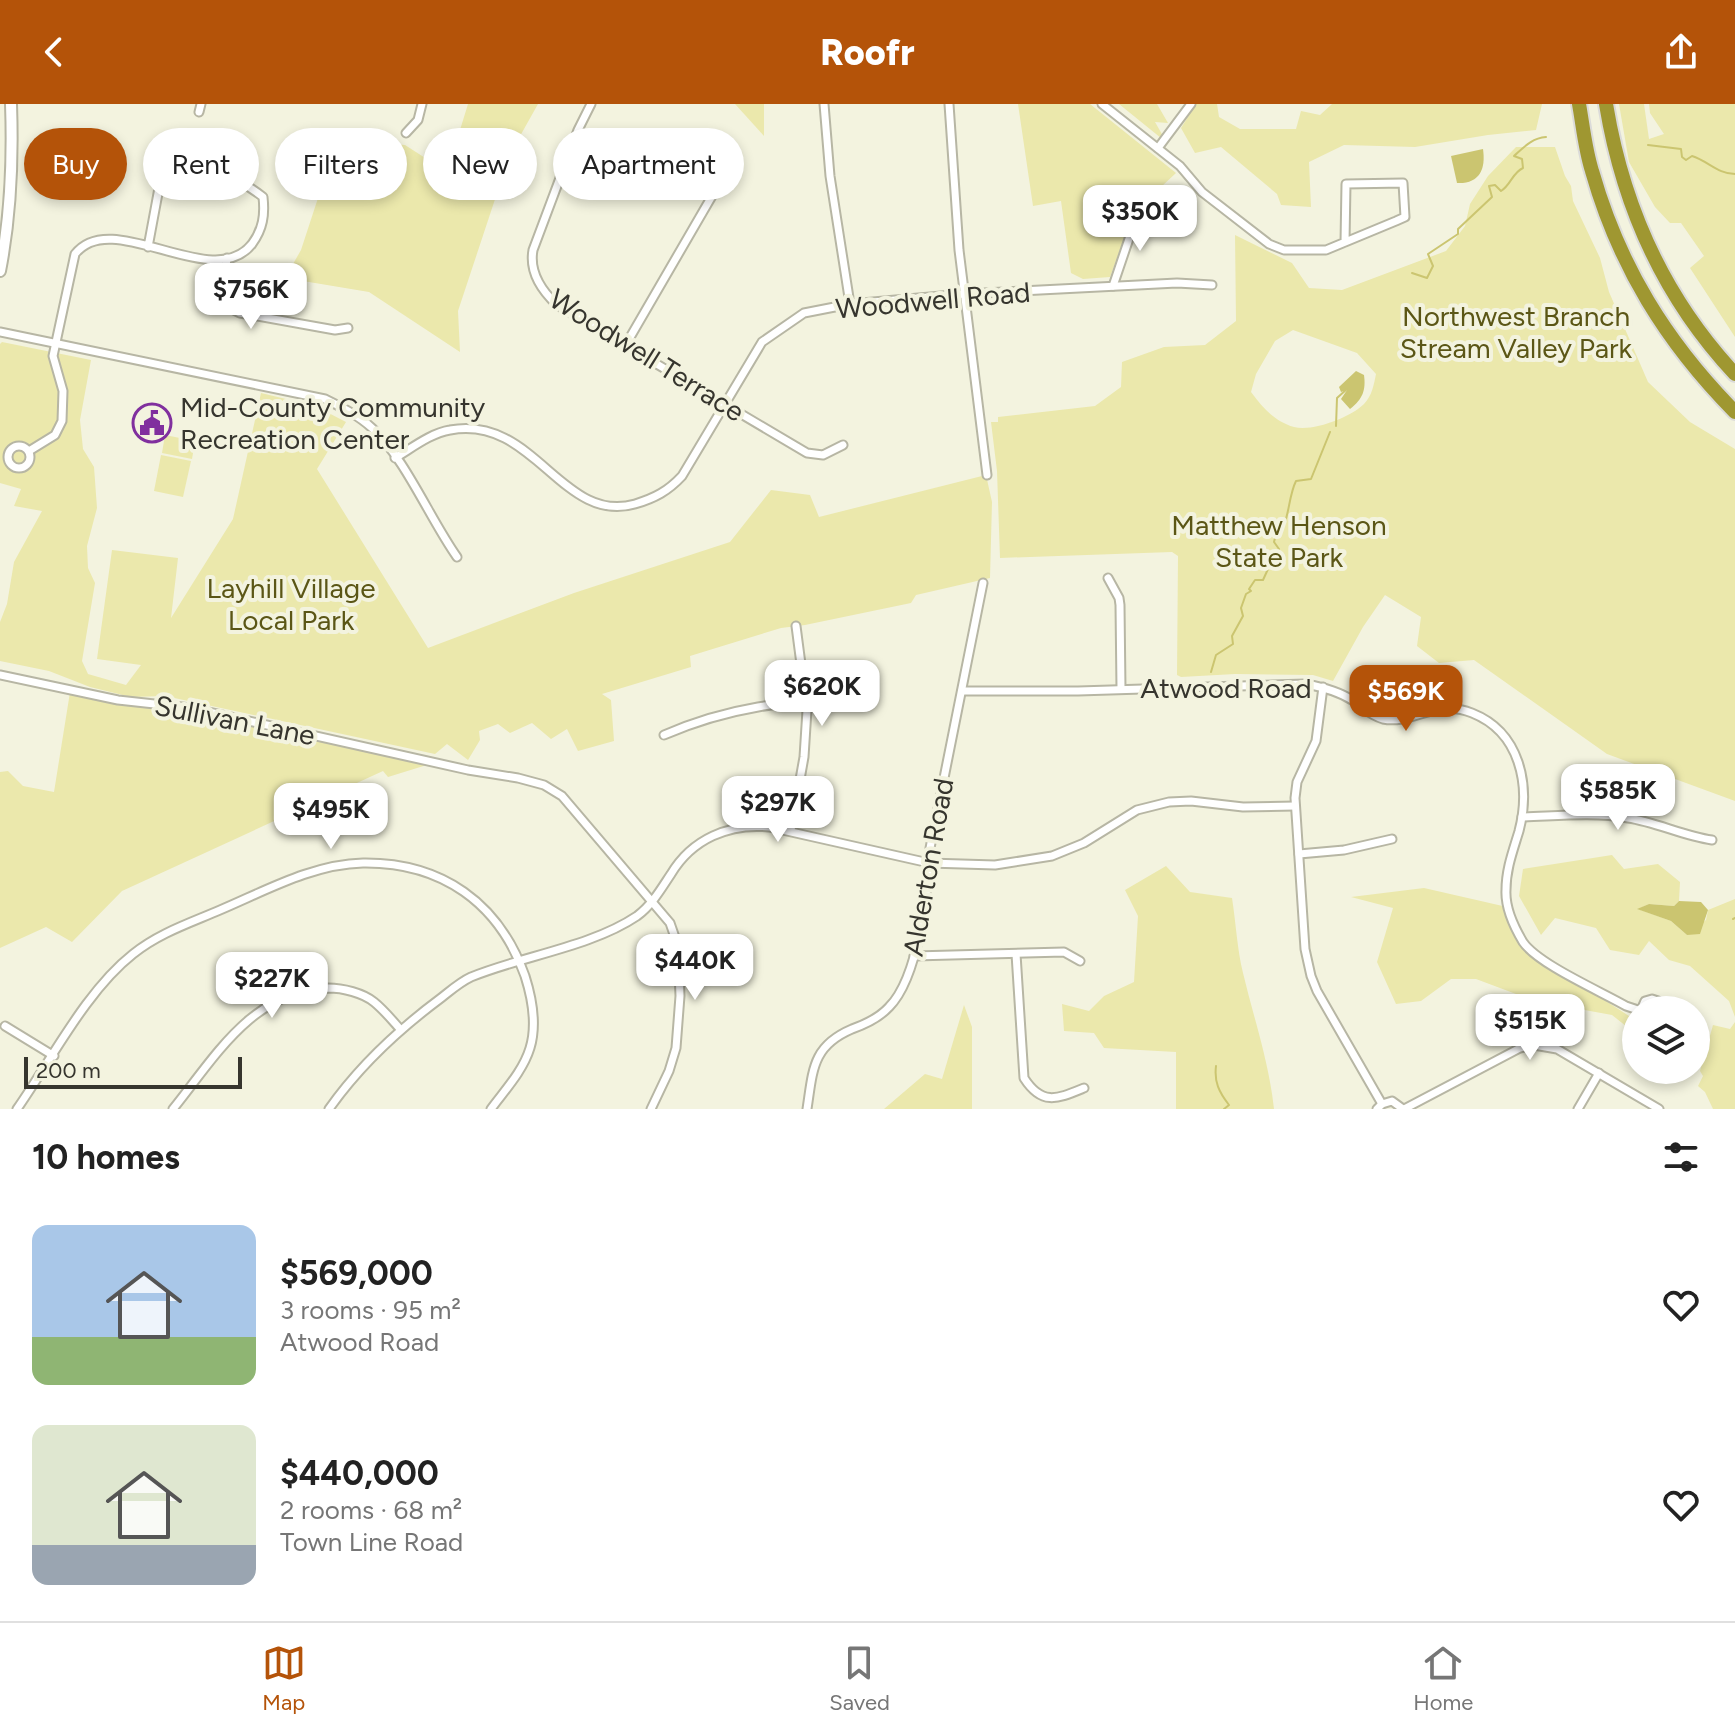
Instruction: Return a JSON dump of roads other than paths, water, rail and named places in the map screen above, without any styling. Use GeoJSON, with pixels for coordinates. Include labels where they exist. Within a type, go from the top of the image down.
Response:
{"type":"FeatureCollection","features":[{"type":"Feature","properties":{"kind":"highway"},"geometry":{"type":"LineString","coordinates":[[1579,104],[1591,169],[1617,240],[1643,295],[1685,358],[1735,412]]}},
{"type":"Feature","properties":{"kind":"highway"},"geometry":{"type":"LineString","coordinates":[[1606,104],[1616,163],[1647,243],[1666,282],[1705,342],[1735,374]]}},
{"type":"Feature","properties":{"kind":"main road"},"geometry":{"type":"LineString","coordinates":[[0,271],[8,231],[12,177],[11,104]]}},
{"type":"Feature","properties":{"kind":"street"},"geometry":{"type":"LineString","coordinates":[[407,132],[418,120],[422,104]]}},
{"type":"Feature","properties":{"kind":"street","name":"Woodwell Terrace"},"geometry":{"type":"LineString","coordinates":[[591,104],[578,130],[533,250],[533,270],[544,293],[557,305],[807,453],[823,455],[843,445]]}},
{"type":"Feature","properties":{"kind":"street"},"geometry":{"type":"LineString","coordinates":[[824,104],[830,176],[850,304]]}},
{"type":"Feature","properties":{"kind":"street"},"geometry":{"type":"LineString","coordinates":[[949,104],[964,294],[987,475]]}},
{"type":"Feature","properties":{"kind":"street"},"geometry":{"type":"LineString","coordinates":[[1102,104],[1180,166],[1202,192],[1269,244],[1284,250],[1326,250],[1405,217],[1403,183],[1346,184],[1345,242]]}},
{"type":"Feature","properties":{"kind":"street"},"geometry":{"type":"LineString","coordinates":[[1158,148],[1191,104]]}},
{"type":"Feature","properties":{"kind":"street"},"geometry":{"type":"LineString","coordinates":[[29,451],[55,435],[62,421],[64,399],[53,363],[55,342],[75,254],[80,248],[98,239],[214,260],[227,258],[248,248],[259,233],[265,212],[263,197],[252,188],[215,171],[179,166],[169,169],[163,177],[148,247]]}},
{"type":"Feature","properties":{"kind":"street"},"geometry":{"type":"LineString","coordinates":[[625,346],[710,200]]}},
{"type":"Feature","properties":{"kind":"street"},"geometry":{"type":"LineString","coordinates":[[1113,286],[1134,224],[1172,225]]}},
{"type":"Feature","properties":{"kind":"street"},"geometry":{"type":"LineString","coordinates":[[227,258],[223,290],[230,308],[240,313],[335,330],[348,328]]}},
{"type":"Feature","properties":{"kind":"street","name":"Woodwell Road"},"geometry":{"type":"LineString","coordinates":[[395,458],[448,430],[471,429],[494,433],[517,443],[579,495],[605,507],[623,507],[655,497],[682,476],[762,342],[804,313],[850,304],[964,294],[1177,283],[1212,285]]}},
{"type":"Feature","properties":{"kind":"street"},"geometry":{"type":"LineString","coordinates":[[0,332],[325,399],[354,414],[372,428],[395,458],[457,557]]}},
{"type":"Feature","properties":{"kind":"street"},"geometry":{"type":"LineString","coordinates":[[1108,578],[1120,605],[1121,689]]}},
{"type":"Feature","properties":{"kind":"street","name":"Alderton Road"},"geometry":{"type":"LineString","coordinates":[[807,1109],[814,1066],[820,1051],[840,1034],[888,1009],[903,988],[914,956],[930,848],[983,583]]}},
{"type":"Feature","properties":{"kind":"street"},"geometry":{"type":"LineString","coordinates":[[791,830],[804,757],[807,701],[796,626]]}},
{"type":"Feature","properties":{"kind":"street","name":"Sullivan Lane"},"geometry":{"type":"LineString","coordinates":[[0,675],[127,701],[191,708],[468,770],[531,781],[562,796],[670,923],[678,946],[680,996],[676,1048],[651,1109]]}},
{"type":"Feature","properties":{"kind":"street","name":"Atwood Road"},"geometry":{"type":"LineString","coordinates":[[962,691],[1266,684],[1323,687],[1349,698],[1383,719],[1396,720],[1436,708],[1456,708],[1483,717],[1502,733],[1520,762],[1524,795],[1522,817],[1508,864],[1507,907],[1525,944],[1535,955],[1622,1004]]}},
{"type":"Feature","properties":{"kind":"street"},"geometry":{"type":"LineString","coordinates":[[1323,687],[1316,741],[1297,782],[1295,806],[1305,949],[1317,991],[1380,1106],[1392,1101],[1404,1109],[1520,1048],[1534,1045],[1557,1049],[1659,1109]]}},
{"type":"Feature","properties":{"kind":"street"},"geometry":{"type":"LineString","coordinates":[[664,735],[726,712],[860,697]]}},
{"type":"Feature","properties":{"kind":"street"},"geometry":{"type":"LineString","coordinates":[[329,1109],[370,1057],[400,1029],[468,978],[614,929],[638,915],[652,902],[682,857],[706,839],[724,831],[750,825],[791,830],[929,863],[995,865],[1052,856],[1084,843],[1137,810],[1169,802],[1191,801],[1243,807],[1295,806]]}},
{"type":"Feature","properties":{"kind":"street"},"geometry":{"type":"LineString","coordinates":[[1522,817],[1599,814],[1712,840]]}},
{"type":"Feature","properties":{"kind":"street"},"geometry":{"type":"LineString","coordinates":[[1299,854],[1344,850],[1392,839]]}},
{"type":"Feature","properties":{"kind":"street"},"geometry":{"type":"LineString","coordinates":[[17,1109],[94,994],[118,967],[158,936],[328,867],[363,863],[421,870],[464,891],[483,906],[500,926],[520,962],[530,993],[534,1024],[531,1045],[523,1066],[491,1109]]}},
{"type":"Feature","properties":{"kind":"street"},"geometry":{"type":"LineString","coordinates":[[914,956],[1064,952],[1080,961]]}},
{"type":"Feature","properties":{"kind":"street"},"geometry":{"type":"LineString","coordinates":[[1016,954],[1024,1078],[1030,1088],[1044,1098],[1057,1099],[1084,1088]]}},
{"type":"Feature","properties":{"kind":"street"},"geometry":{"type":"LineString","coordinates":[[173,1109],[241,1025],[261,1008],[291,994],[310,989],[336,988],[361,995],[373,1001],[400,1029]]}},
{"type":"Feature","properties":{"kind":"street"},"geometry":{"type":"LineString","coordinates":[[5,1026],[54,1056]]}},
{"type":"Feature","properties":{"kind":"street"},"geometry":{"type":"LineString","coordinates":[[1578,1109],[1599,1073]]}},
{"type":"Feature","properties":{"kind":"waterway"},"geometry":{"type":"LineString","coordinates":[[1412,273],[1427,278],[1433,266],[1428,254],[1458,234],[1458,229],[1492,197],[1489,186],[1495,185],[1501,191],[1523,168],[1522,159],[1514,156],[1532,141],[1546,137]]}},
{"type":"Feature","properties":{"kind":"waterway"},"geometry":{"type":"LineString","coordinates":[[1648,145],[1681,149],[1682,157],[1686,160],[1692,156],[1723,172],[1735,174]]}},
{"type":"Feature","properties":{"kind":"waterway"},"geometry":{"type":"LineString","coordinates":[[1336,426],[1337,398],[1347,389]]}},
{"type":"Feature","properties":{"kind":"waterway"},"geometry":{"type":"LineString","coordinates":[[1279,549],[1274,542],[1284,525],[1296,481],[1311,479],[1330,432]]}},
{"type":"Feature","properties":{"kind":"waterway"},"geometry":{"type":"LineString","coordinates":[[1211,672],[1216,655],[1233,644],[1232,636],[1243,616],[1241,608],[1246,594],[1251,591],[1249,589],[1255,580],[1263,580],[1268,569]]}},
{"type":"Feature","properties":{"kind":"waterway"},"geometry":{"type":"LineString","coordinates":[[1216,1066],[1218,1087],[1229,1105],[1224,1109]]}},
{"type":"Feature","properties":{"kind":"place","name":"Mid-County Community Recreation Center"},"geometry":{"type":"Point","coordinates":[152,423]}},
{"type":"Feature","properties":{"kind":"park label","name":"Northwest Branch Stream Valley Park"},"geometry":{"type":"Point","coordinates":[1516,332]}},
{"type":"Feature","properties":{"kind":"park label","name":"Matthew Henson State Park"},"geometry":{"type":"Point","coordinates":[1279,541]}},
{"type":"Feature","properties":{"kind":"park label","name":"Layhill Village Local Park"},"geometry":{"type":"Point","coordinates":[291,604]}}]}
